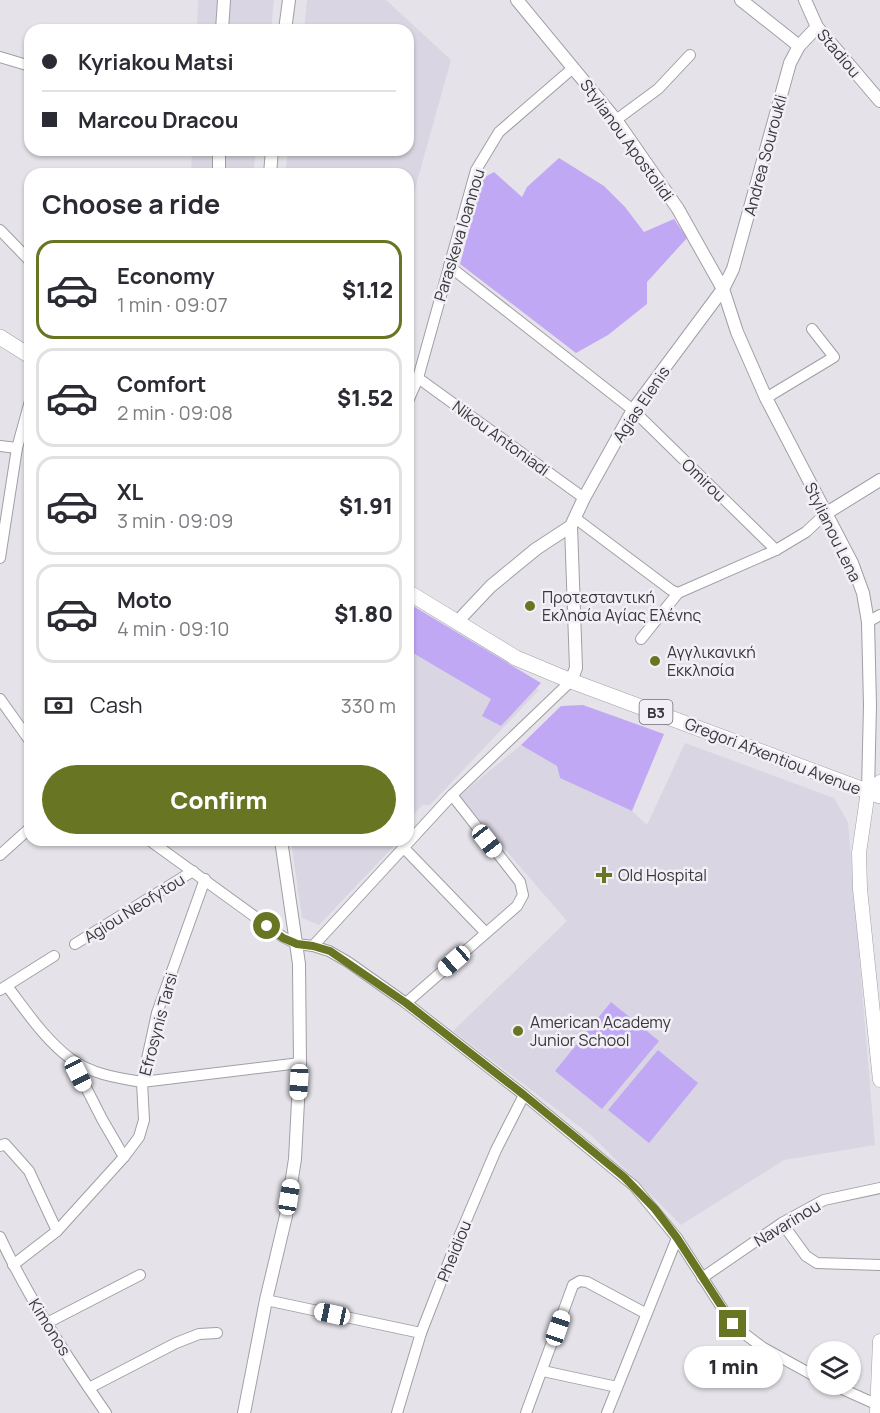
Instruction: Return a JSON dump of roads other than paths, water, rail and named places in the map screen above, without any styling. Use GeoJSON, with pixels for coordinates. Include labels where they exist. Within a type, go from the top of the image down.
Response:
{"type":"FeatureCollection","features":[{"type":"Feature","properties":{"kind":"main road"},"geometry":{"type":"LineString","coordinates":[[0,337],[24,352]]}},
{"type":"Feature","properties":{"kind":"main road","name":"Gregori Afxentiou Avenue"},"geometry":{"type":"LineString","coordinates":[[414,596],[516,658],[571,681],[876,790]]}},
{"type":"Feature","properties":{"kind":"main road"},"geometry":{"type":"LineString","coordinates":[[876,790],[859,853],[880,1080]]}},
{"type":"Feature","properties":{"kind":"main road"},"geometry":{"type":"LineString","coordinates":[[877,1409],[880,1341]]}},
{"type":"Feature","properties":{"kind":"street"},"geometry":{"type":"LineString","coordinates":[[222,24],[224,0]]}},
{"type":"Feature","properties":{"kind":"street"},"geometry":{"type":"LineString","coordinates":[[286,24],[289,0]]}},
{"type":"Feature","properties":{"kind":"street","name":"Stylianou Apostolidi"},"geometry":{"type":"LineString","coordinates":[[517,0],[616,120],[678,209],[723,290]]}},
{"type":"Feature","properties":{"kind":"street"},"geometry":{"type":"LineString","coordinates":[[741,0],[799,46]]}},
{"type":"Feature","properties":{"kind":"street","name":"Stadiou"},"geometry":{"type":"LineString","coordinates":[[805,0],[817,27],[880,101]]}},
{"type":"Feature","properties":{"kind":"street","name":"Andrea Souroukli"},"geometry":{"type":"LineString","coordinates":[[723,290],[733,269],[790,63],[799,46],[817,27]]}},
{"type":"Feature","properties":{"kind":"street"},"geometry":{"type":"LineString","coordinates":[[616,120],[658,89],[690,55]]}},
{"type":"Feature","properties":{"kind":"street"},"geometry":{"type":"LineString","coordinates":[[0,57],[24,64]]}},
{"type":"Feature","properties":{"kind":"street","name":"Paraskeva Ioannou"},"geometry":{"type":"LineString","coordinates":[[414,387],[476,170],[499,132],[573,68]]}},
{"type":"Feature","properties":{"kind":"street"},"geometry":{"type":"LineString","coordinates":[[0,230],[24,255]]}},
{"type":"Feature","properties":{"kind":"street","name":"Omirou"},"geometry":{"type":"LineString","coordinates":[[449,266],[633,410],[776,550]]}},
{"type":"Feature","properties":{"kind":"street","name":"Stylianou Lena"},"geometry":{"type":"LineString","coordinates":[[723,290],[737,332],[766,398],[852,562],[863,593],[868,622],[870,705],[876,790]]}},
{"type":"Feature","properties":{"kind":"street","name":"Agias Elenis"},"geometry":{"type":"LineString","coordinates":[[571,681],[576,668],[573,522],[633,410],[723,290]]}},
{"type":"Feature","properties":{"kind":"street"},"geometry":{"type":"LineString","coordinates":[[766,398],[834,357],[812,328]]}},
{"type":"Feature","properties":{"kind":"street","name":"Nikou Antoniadi"},"geometry":{"type":"LineString","coordinates":[[418,378],[584,498]]}},
{"type":"Feature","properties":{"kind":"street"},"geometry":{"type":"LineString","coordinates":[[0,558],[17,448],[24,423]]}},
{"type":"Feature","properties":{"kind":"street"},"geometry":{"type":"LineString","coordinates":[[0,446],[17,448]]}},
{"type":"Feature","properties":{"kind":"street"},"geometry":{"type":"LineString","coordinates":[[641,639],[678,592],[776,550],[806,532],[825,514],[880,480]]}},
{"type":"Feature","properties":{"kind":"street"},"geometry":{"type":"LineString","coordinates":[[457,622],[491,586],[573,522],[671,590],[678,592]]}},
{"type":"Feature","properties":{"kind":"street"},"geometry":{"type":"LineString","coordinates":[[868,622],[880,615]]}},
{"type":"Feature","properties":{"kind":"street"},"geometry":{"type":"LineString","coordinates":[[414,837],[452,795],[571,681]]}},
{"type":"Feature","properties":{"kind":"street"},"geometry":{"type":"LineString","coordinates":[[0,699],[24,733]]}},
{"type":"Feature","properties":{"kind":"street"},"geometry":{"type":"LineString","coordinates":[[406,1003],[517,906],[522,895],[520,882],[452,795]]}},
{"type":"Feature","properties":{"kind":"street"},"geometry":{"type":"LineString","coordinates":[[0,855],[24,833]]}},
{"type":"Feature","properties":{"kind":"street"},"geometry":{"type":"LineString","coordinates":[[163,846],[283,938],[297,944],[330,951],[348,962],[406,1003],[524,1095],[634,1186],[677,1238],[733,1324],[762,1347],[807,1372]]}},
{"type":"Feature","properties":{"kind":"street"},"geometry":{"type":"LineString","coordinates":[[244,1413],[266,1300],[286,1216],[295,1159],[300,1063],[297,944],[282,846]]}},
{"type":"Feature","properties":{"kind":"street"},"geometry":{"type":"LineString","coordinates":[[313,946],[404,848],[486,933]]}},
{"type":"Feature","properties":{"kind":"street","name":"Agiou Neofytou"},"geometry":{"type":"LineString","coordinates":[[75,944],[194,871]]}},
{"type":"Feature","properties":{"kind":"street","name":"Efrosynis Tarsi"},"geometry":{"type":"LineString","coordinates":[[13,1265],[57,1232],[139,1137],[144,1120],[142,1082],[157,1013],[205,879]]}},
{"type":"Feature","properties":{"kind":"street"},"geometry":{"type":"LineString","coordinates":[[54,956],[3,988],[71,1060],[124,1157]]}},
{"type":"Feature","properties":{"kind":"street"},"geometry":{"type":"LineString","coordinates":[[71,1060],[96,1072],[142,1082],[300,1063]]}},
{"type":"Feature","properties":{"kind":"street","name":"Pheidiou"},"geometry":{"type":"LineString","coordinates":[[397,1413],[421,1333],[496,1150],[524,1095]]}},
{"type":"Feature","properties":{"kind":"street"},"geometry":{"type":"LineString","coordinates":[[0,1146],[5,1144],[29,1171],[57,1232]]}},
{"type":"Feature","properties":{"kind":"street","name":"Navarinou"},"geometry":{"type":"LineString","coordinates":[[702,1278],[782,1223],[824,1200],[880,1188]]}},
{"type":"Feature","properties":{"kind":"street"},"geometry":{"type":"LineString","coordinates":[[782,1223],[806,1256],[817,1263],[880,1265]]}},
{"type":"Feature","properties":{"kind":"street","name":"Kimonos"},"geometry":{"type":"LineString","coordinates":[[0,1237],[46,1323],[106,1413]]}},
{"type":"Feature","properties":{"kind":"street"},"geometry":{"type":"LineString","coordinates":[[607,1413],[645,1313],[677,1238]]}},
{"type":"Feature","properties":{"kind":"street"},"geometry":{"type":"LineString","coordinates":[[46,1323],[140,1275]]}},
{"type":"Feature","properties":{"kind":"street"},"geometry":{"type":"LineString","coordinates":[[526,1413],[573,1285],[580,1281],[587,1282],[645,1313]]}},
{"type":"Feature","properties":{"kind":"street"},"geometry":{"type":"LineString","coordinates":[[266,1300],[421,1333]]}},
{"type":"Feature","properties":{"kind":"street"},"geometry":{"type":"LineString","coordinates":[[89,1388],[176,1343],[199,1334],[217,1333]]}},
{"type":"Feature","properties":{"kind":"street"},"geometry":{"type":"LineString","coordinates":[[543,1371],[617,1387]]}},
{"type":"Feature","properties":{"kind":"street"},"geometry":{"type":"LineString","coordinates":[[851,1395],[877,1409]]}},
{"type":"Feature","properties":{"kind":"place","name":"Προτεσταντική Εκλησία Αγίας Ελένης"},"geometry":{"type":"Point","coordinates":[530,606]}},
{"type":"Feature","properties":{"kind":"place","name":"Αγγλικανική Εκκλησία"},"geometry":{"type":"Point","coordinates":[655,661]}},
{"type":"Feature","properties":{"kind":"place","name":"Old Hospital"},"geometry":{"type":"Point","coordinates":[604,875]}},
{"type":"Feature","properties":{"kind":"place","name":"American Academy Junior School"},"geometry":{"type":"Point","coordinates":[518,1031]}}]}
